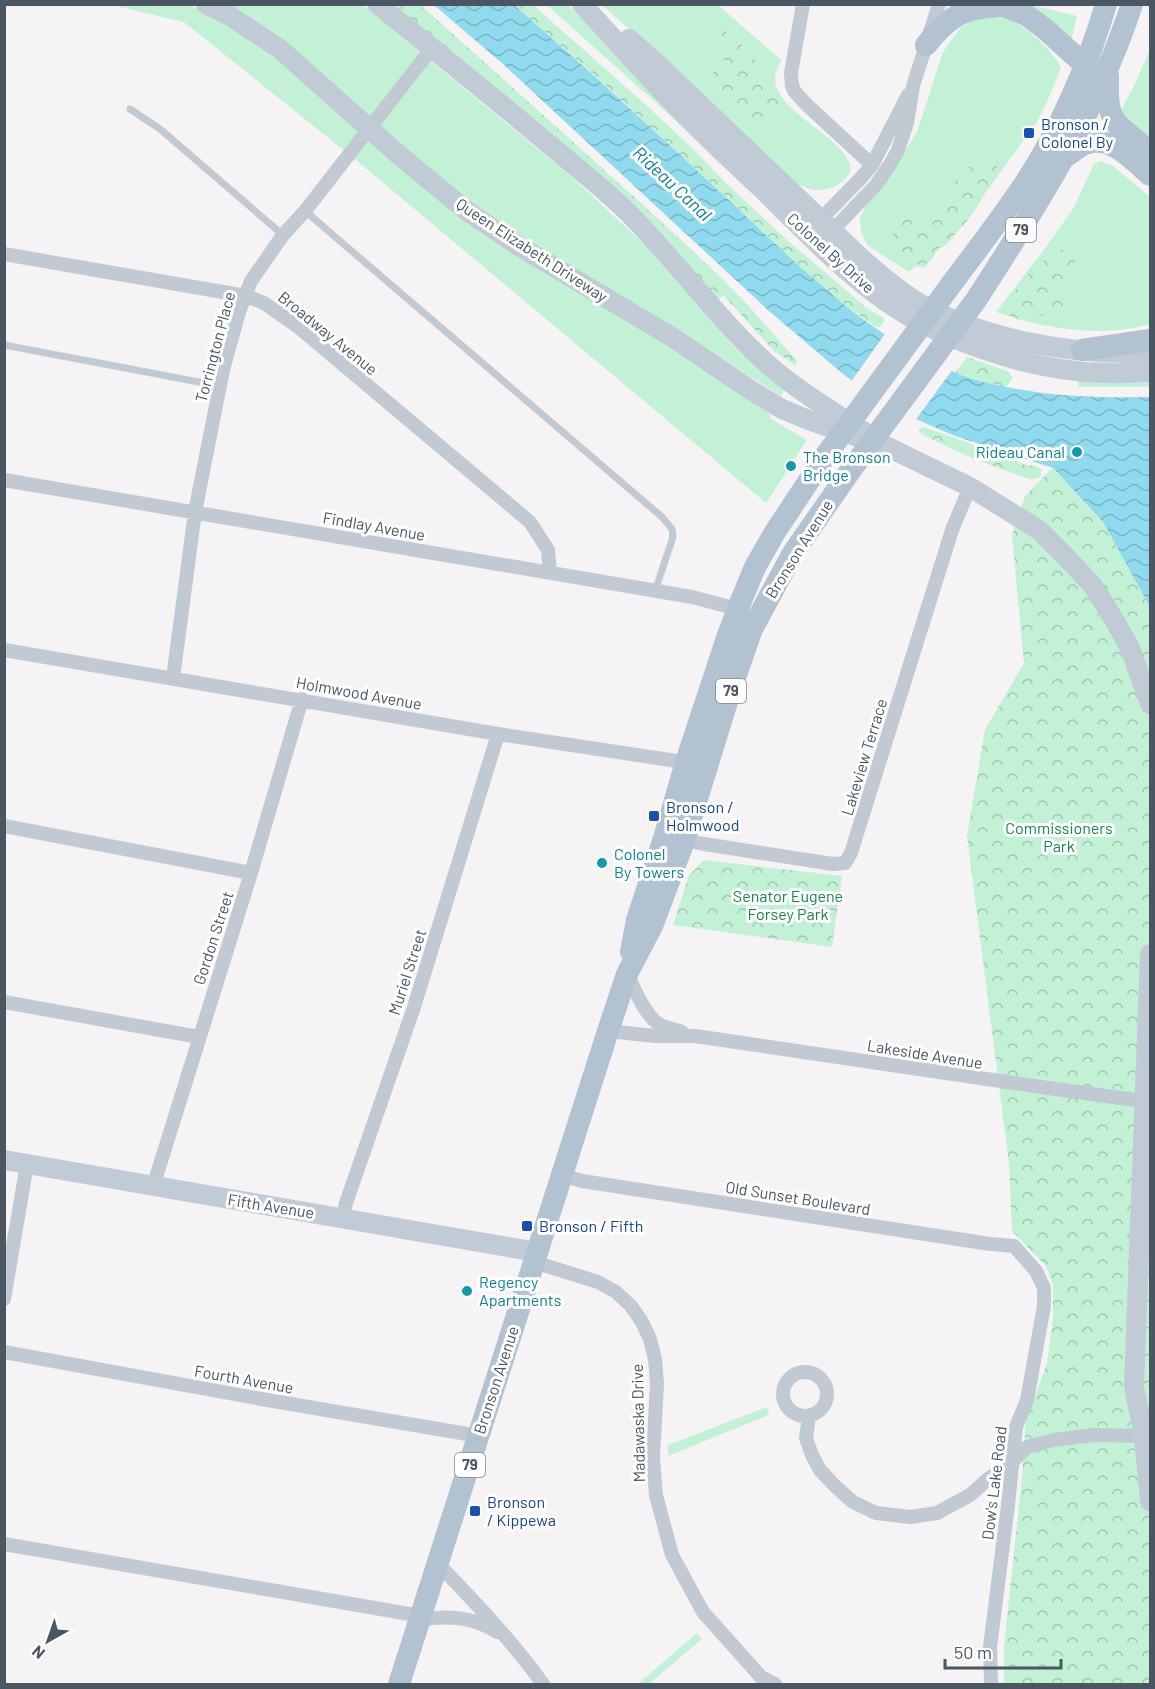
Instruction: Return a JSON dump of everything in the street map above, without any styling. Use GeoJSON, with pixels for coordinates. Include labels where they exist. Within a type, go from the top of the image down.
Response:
{"type":"FeatureCollection","features":[{"type":"Feature","properties":{"kind":"main road","name":"Queen Elizabeth Driveway"},"geometry":{"type":"LineString","coordinates":[[206,4],[230,16],[280,48],[438,188],[517,244],[782,408],[810,421],[888,447]]}},
{"type":"Feature","properties":{"kind":"main road","name":"Queen Elizabeth Driveway"},"geometry":{"type":"LineString","coordinates":[[377,4],[518,118],[619,204],[662,248],[713,308],[777,373],[888,447],[970,487],[1039,530],[1092,585],[1112,616],[1130,648],[1150,704]]}},
{"type":"Feature","properties":{"kind":"main road","name":"Colonel By Drive"},"geometry":{"type":"LineString","coordinates":[[582,4],[678,107],[814,240],[889,304],[924,325],[974,346],[1034,363],[1105,373],[1150,372]]}},
{"type":"Feature","properties":{"kind":"main road","name":"Colonel By Drive"},"geometry":{"type":"LineString","coordinates":[[588,4],[652,59],[826,226],[876,271],[921,304],[969,325],[1005,337],[1107,353],[1150,352]]}},
{"type":"Feature","properties":{"kind":"main road","name":"Bronson Avenue"},"geometry":{"type":"LineString","coordinates":[[399,1684],[627,974],[652,926],[674,838],[696,765],[728,635],[755,567],[775,532],[826,455],[1033,170],[1048,144],[1085,65],[1106,4]]}},
{"type":"Feature","properties":{"kind":"main road","name":"Bronson Avenue"},"geometry":{"type":"LineString","coordinates":[[696,765],[755,622],[793,553],[976,300],[1064,158],[1108,68],[1132,4]]}},
{"type":"Feature","properties":{"kind":"main road"},"geometry":{"type":"LineString","coordinates":[[926,45],[944,25],[963,12],[985,6],[1002,5],[1026,15],[1085,65]]}},
{"type":"Feature","properties":{"kind":"main road"},"geometry":{"type":"LineString","coordinates":[[1108,68],[1109,110],[1117,124],[1150,152]]}},
{"type":"Feature","properties":{"kind":"main road"},"geometry":{"type":"LineString","coordinates":[[1064,158],[1086,143],[1101,142],[1120,149],[1150,175]]}},
{"type":"Feature","properties":{"kind":"main road"},"geometry":{"type":"LineString","coordinates":[[1082,350],[1150,340]]}},
{"type":"Feature","properties":{"kind":"main road"},"geometry":{"type":"LineString","coordinates":[[1150,954],[1148,1101],[1134,1387],[1144,1436],[1150,1502]]}},
{"type":"Feature","properties":{"kind":"main road","name":"Fifth Avenue"},"geometry":{"type":"LineString","coordinates":[[4,1160],[344,1218],[535,1257]]}},
{"type":"Feature","properties":{"kind":"main road"},"geometry":{"type":"LineString","coordinates":[[1144,1436],[1150,1403]]}},
{"type":"Feature","properties":{"kind":"street"},"geometry":{"type":"LineString","coordinates":[[803,4],[791,73],[792,86],[807,105],[872,165]]}},
{"type":"Feature","properties":{"kind":"street"},"geometry":{"type":"LineString","coordinates":[[826,226],[876,185],[891,163],[907,123],[913,86],[939,4]]}},
{"type":"Feature","properties":{"kind":"street","name":"Torrington Place"},"geometry":{"type":"LineString","coordinates":[[173,678],[195,512],[223,370],[239,312],[251,281],[283,235],[305,211],[432,48]]}},
{"type":"Feature","properties":{"kind":"street"},"geometry":{"type":"LineString","coordinates":[[814,240],[872,165],[913,86]]}},
{"type":"Feature","properties":{"kind":"street","name":"Broadway Avenue"},"geometry":{"type":"LineString","coordinates":[[4,254],[246,296],[264,303],[297,326],[530,522],[548,550],[550,573]]}},
{"type":"Feature","properties":{"kind":"street","name":"Findlay Avenue"},"geometry":{"type":"LineString","coordinates":[[4,480],[692,597],[738,609]]}},
{"type":"Feature","properties":{"kind":"street","name":"Lakeview Terrace"},"geometry":{"type":"LineString","coordinates":[[674,838],[833,864],[845,863],[851,853],[864,813],[951,530],[970,487]]}},
{"type":"Feature","properties":{"kind":"street","name":"Holmwood Avenue"},"geometry":{"type":"LineString","coordinates":[[4,650],[498,734],[696,765]]}},
{"type":"Feature","properties":{"kind":"street","name":"Gordon Street"},"geometry":{"type":"LineString","coordinates":[[153,1187],[251,873],[302,699]]}},
{"type":"Feature","properties":{"kind":"street","name":"Muriel Street"},"geometry":{"type":"LineString","coordinates":[[344,1218],[348,1197],[414,1007],[498,734]]}},
{"type":"Feature","properties":{"kind":"street"},"geometry":{"type":"LineString","coordinates":[[4,826],[251,873]]}},
{"type":"Feature","properties":{"kind":"street","name":"Lakeside Avenue"},"geometry":{"type":"LineString","coordinates":[[627,974],[653,1019],[659,1024],[695,1036]]}},
{"type":"Feature","properties":{"kind":"street"},"geometry":{"type":"LineString","coordinates":[[4,1002],[199,1037]]}},
{"type":"Feature","properties":{"kind":"street","name":"Lakeside Avenue"},"geometry":{"type":"LineString","coordinates":[[608,1031],[655,1036],[695,1036],[1037,1087],[1148,1101]]}},
{"type":"Feature","properties":{"kind":"street"},"geometry":{"type":"LineString","coordinates":[[4,1299],[27,1164]]}},
{"type":"Feature","properties":{"kind":"street","name":"Old Sunset Boulevard"},"geometry":{"type":"LineString","coordinates":[[562,1176],[582,1181],[1014,1246],[1025,1257]]}},
{"type":"Feature","properties":{"kind":"street","name":"Madawaska Drive"},"geometry":{"type":"LineString","coordinates":[[535,1257],[598,1282],[616,1292],[631,1306],[642,1322],[650,1339],[655,1359],[657,1384],[653,1457],[656,1495],[672,1555],[703,1612],[761,1677],[775,1684]]}},
{"type":"Feature","properties":{"kind":"street","name":"Dow's Lake Road"},"geometry":{"type":"LineString","coordinates":[[991,1684],[990,1647],[1016,1427],[1027,1400],[1044,1306],[1044,1288],[1036,1271],[1025,1257]]}},
{"type":"Feature","properties":{"kind":"street","name":"Fourth Avenue"},"geometry":{"type":"LineString","coordinates":[[4,1352],[479,1436]]}},
{"type":"Feature","properties":{"kind":"street"},"geometry":{"type":"LineString","coordinates":[[809,1416],[806,1438],[812,1455],[820,1470],[835,1486],[853,1502],[876,1513],[909,1517],[937,1513],[970,1495],[1027,1448],[1054,1440],[1093,1435],[1144,1436]]}},
{"type":"Feature","properties":{"kind":"street"},"geometry":{"type":"LineString","coordinates":[[4,1544],[421,1618],[461,1618],[489,1627],[507,1638]]}},
{"type":"Feature","properties":{"kind":"street"},"geometry":{"type":"LineString","coordinates":[[438,1563],[507,1638],[543,1684]]}},
{"type":"Feature","properties":{"kind":"lane"},"geometry":{"type":"LineString","coordinates":[[130,109],[160,129],[283,235]]}},
{"type":"Feature","properties":{"kind":"lane"},"geometry":{"type":"LineString","coordinates":[[305,211],[662,517],[672,530],[673,537],[655,591]]}},
{"type":"Feature","properties":{"kind":"lane"},"geometry":{"type":"LineString","coordinates":[[4,345],[220,386]]}},
{"type":"Feature","properties":{"kind":"green space"},"geometry":{"type":"Polygon","coordinates":[[[111,5],[186,5],[202,10],[250,38],[289,66],[335,108],[770,414],[771,419],[807,440],[766,503],[362,165],[184,22],[111,5]]]}},
{"type":"Feature","properties":{"kind":"green space"},"geometry":{"type":"Polygon","coordinates":[[[223,5],[363,5],[574,179],[646,246],[733,346],[784,390],[781,396],[510,229],[449,186],[276,34],[223,5]]]}},
{"type":"Feature","properties":{"kind":"green space"},"geometry":{"type":"Polygon","coordinates":[[[387,5],[420,5],[424,8],[710,267],[747,304],[797,361],[795,365],[774,351],[724,296],[716,300],[387,5]]]}},
{"type":"Feature","properties":{"kind":"green space"},"geometry":{"type":"Polygon","coordinates":[[[514,5],[533,5],[645,104],[787,240],[868,309],[884,318],[880,327],[874,326],[827,291],[591,72],[514,5]]]}},
{"type":"Feature","properties":{"kind":"green space"},"geometry":{"type":"Polygon","coordinates":[[[547,5],[568,5],[590,25],[684,128],[547,5]]]}},
{"type":"Feature","properties":{"kind":"green space"},"geometry":{"type":"Polygon","coordinates":[[[602,5],[718,5],[781,60],[775,76],[778,91],[798,114],[825,135],[847,157],[851,169],[849,174],[837,185],[827,189],[816,190],[797,184],[602,5]]]}},
{"type":"Feature","properties":{"kind":"green space"},"geometry":{"type":"Polygon","coordinates":[[[1024,5],[1077,16],[1070,45],[1024,5]]]}},
{"type":"Feature","properties":{"kind":"green space"},"geometry":{"type":"Polygon","coordinates":[[[988,17],[1006,19],[1026,29],[1046,48],[1061,67],[1037,122],[951,240],[933,254],[925,268],[916,266],[909,272],[867,245],[861,232],[860,217],[870,198],[891,174],[917,132],[943,52],[960,28],[972,21],[988,17]]]}},
{"type":"Feature","properties":{"kind":"green space"},"geometry":{"type":"Polygon","coordinates":[[[720,31],[725,31],[737,41],[760,66],[771,85],[783,115],[768,121],[758,120],[732,107],[719,95],[713,72],[726,63],[719,47],[720,31]]]}},
{"type":"Feature","properties":{"kind":"green space"},"geometry":{"type":"Polygon","coordinates":[[[1150,50],[1150,144],[1120,117],[1121,110],[1150,50]]]}},
{"type":"Feature","properties":{"kind":"green space"},"geometry":{"type":"Polygon","coordinates":[[[987,158],[997,167],[980,201],[970,217],[956,233],[943,243],[928,263],[919,265],[906,253],[893,247],[896,221],[915,218],[934,209],[969,166],[987,158]]]}},
{"type":"Feature","properties":{"kind":"green space"},"geometry":{"type":"Polygon","coordinates":[[[1101,161],[1113,166],[1150,197],[1150,325],[1122,330],[1087,331],[1026,321],[996,312],[1073,209],[1094,164],[1101,161]]]}},
{"type":"Feature","properties":{"kind":"green space"},"geometry":{"type":"Polygon","coordinates":[[[1074,241],[1080,247],[1069,278],[1065,303],[1061,309],[1019,320],[1002,312],[1005,303],[1035,267],[1074,241]]]}},
{"type":"Feature","properties":{"kind":"green space"},"geometry":{"type":"Polygon","coordinates":[[[967,357],[1007,371],[1013,377],[1006,387],[955,373],[967,357]]]}},
{"type":"Feature","properties":{"kind":"green space"},"geometry":{"type":"Polygon","coordinates":[[[1079,376],[1150,381],[1150,387],[1078,387],[1079,376]]]}},
{"type":"Feature","properties":{"kind":"green space"},"geometry":{"type":"Polygon","coordinates":[[[924,427],[1026,465],[1036,466],[1042,470],[1040,477],[1032,480],[965,455],[923,435],[919,429],[924,427]]]}},
{"type":"Feature","properties":{"kind":"green space","name":"Commissioners Park"},"geometry":{"type":"Polygon","coordinates":[[[1052,468],[1103,522],[1150,607],[1150,1684],[1004,1684],[1004,1646],[1026,1419],[1047,1364],[1053,1318],[1053,1285],[1046,1266],[1012,1231],[1009,1164],[967,836],[985,730],[1024,663],[1012,535],[1025,496],[1052,468]]]}},
{"type":"Feature","properties":{"kind":"green space","name":"Senator Eugene Forsey Park"},"geometry":{"type":"Polygon","coordinates":[[[704,860],[842,876],[832,947],[673,925],[689,875],[704,860]]]}},
{"type":"Feature","properties":{"kind":"green space"},"geometry":{"type":"Polygon","coordinates":[[[767,1407],[769,1415],[668,1456],[668,1445],[767,1407]]]}},
{"type":"Feature","properties":{"kind":"green space"},"geometry":{"type":"Polygon","coordinates":[[[697,1633],[702,1639],[649,1684],[638,1684],[697,1633]]]}},
{"type":"Feature","properties":{"kind":"water"},"geometry":{"type":"Polygon","coordinates":[[[434,5],[514,5],[624,103],[809,275],[863,319],[922,357],[972,379],[1021,390],[1076,396],[1150,397],[1150,607],[1103,522],[1053,468],[955,436],[880,402],[843,374],[769,311],[503,64],[434,5]]]}},
{"type":"Feature","properties":{"kind":"pier"},"geometry":{"type":"Polygon","coordinates":[[[887,331],[918,352],[953,369],[914,422],[878,404],[850,383],[887,331]]]}},
{"type":"Feature","properties":{"kind":"place","name":"Bronson / Colonel By"},"geometry":{"type":"Point","coordinates":[1029,133]}},
{"type":"Feature","properties":{"kind":"place","name":"Rideau Canal"},"geometry":{"type":"Point","coordinates":[1077,452]}},
{"type":"Feature","properties":{"kind":"place","name":"The Bronson Bridge"},"geometry":{"type":"Point","coordinates":[791,466]}},
{"type":"Feature","properties":{"kind":"place","name":"Bronson / Holmwood"},"geometry":{"type":"Point","coordinates":[654,816]}},
{"type":"Feature","properties":{"kind":"place","name":"Colonel By Towers"},"geometry":{"type":"Point","coordinates":[602,863]}},
{"type":"Feature","properties":{"kind":"place","name":"Bronson / Fifth"},"geometry":{"type":"Point","coordinates":[527,1226]}},
{"type":"Feature","properties":{"kind":"place","name":"Regency Apartments"},"geometry":{"type":"Point","coordinates":[467,1291]}},
{"type":"Feature","properties":{"kind":"place","name":"Bronson / Kippewa"},"geometry":{"type":"Point","coordinates":[475,1511]}}]}
